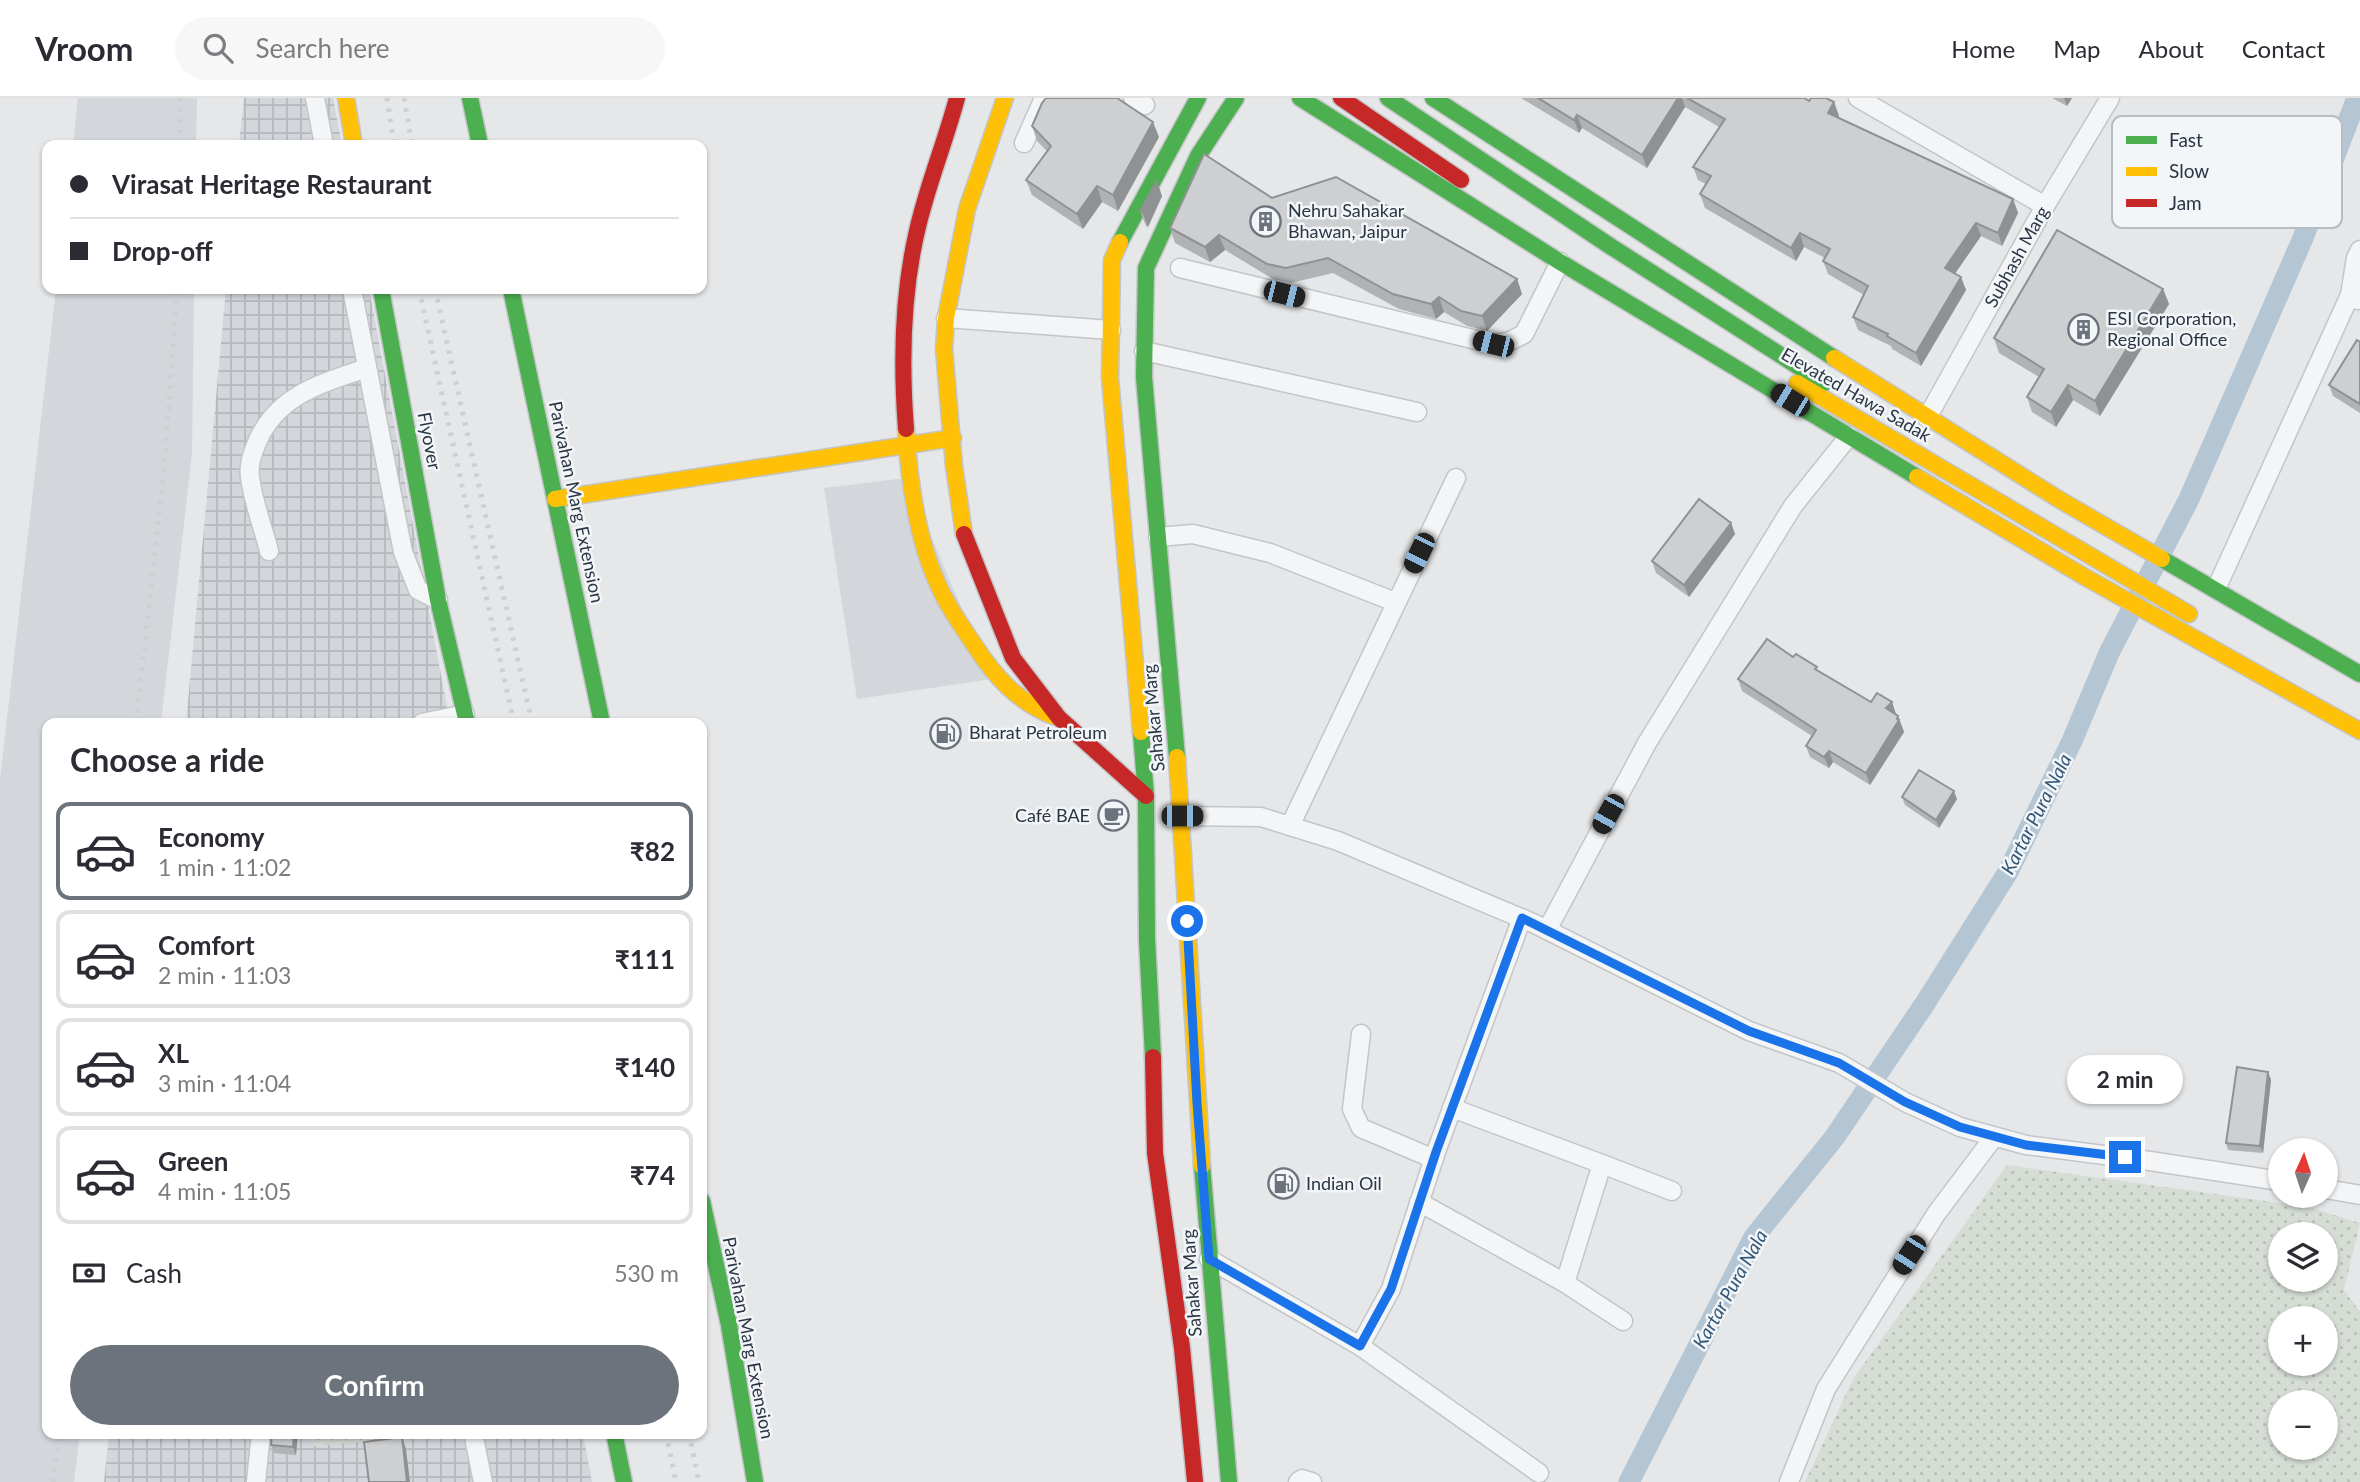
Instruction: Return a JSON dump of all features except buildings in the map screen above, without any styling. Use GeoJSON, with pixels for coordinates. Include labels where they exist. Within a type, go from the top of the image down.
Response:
{"type":"FeatureCollection","features":[{"type":"Feature","properties":{"kind":"street"},"geometry":{"type":"LineString","coordinates":[[315,98],[323,140]]}},
{"type":"Feature","properties":{"kind":"street"},"geometry":{"type":"LineString","coordinates":[[346,98],[353,140]]}},
{"type":"Feature","properties":{"kind":"street"},"geometry":{"type":"LineString","coordinates":[[470,98],[480,140]]}},
{"type":"Feature","properties":{"kind":"street"},"geometry":{"type":"LineString","coordinates":[[957,98],[917,232],[908,278],[903,381],[916,515],[934,576],[950,609],[1006,688],[1039,712],[1059,718]]}},
{"type":"Feature","properties":{"kind":"street"},"geometry":{"type":"LineString","coordinates":[[1005,98],[967,209],[946,318],[944,349],[964,535],[1013,658],[1059,718],[1146,796]]}},
{"type":"Feature","properties":{"kind":"street"},"geometry":{"type":"LineString","coordinates":[[1024,143],[1044,98]]}},
{"type":"Feature","properties":{"kind":"street","name":"Sahakar Marg"},"geometry":{"type":"LineString","coordinates":[[1195,1482],[1182,1348],[1155,1153],[1147,939],[1146,796],[1110,378],[1112,260],[1127,227],[1198,98]]}},
{"type":"Feature","properties":{"kind":"street","name":"Sahakar Marg"},"geometry":{"type":"LineString","coordinates":[[1229,1482],[1197,1103],[1182,816],[1144,377],[1144,351],[1146,268],[1198,156],[1236,98]]}},
{"type":"Feature","properties":{"kind":"street"},"geometry":{"type":"LineString","coordinates":[[1300,98],[1560,262],[2085,577],[2360,731]]}},
{"type":"Feature","properties":{"kind":"street"},"geometry":{"type":"LineString","coordinates":[[1341,98],[1516,218],[1599,267]]}},
{"type":"Feature","properties":{"kind":"street","name":"Elevated Hawa Sadak"},"geometry":{"type":"LineString","coordinates":[[1388,98],[1671,286],[1849,399],[1945,452]]}},
{"type":"Feature","properties":{"kind":"street"},"geometry":{"type":"LineString","coordinates":[[1858,98],[2045,206]]}},
{"type":"Feature","properties":{"kind":"street","name":"Subhash Marg"},"geometry":{"type":"LineString","coordinates":[[1927,418],[2045,206],[2110,98]]}},
{"type":"Feature","properties":{"kind":"street"},"geometry":{"type":"LineString","coordinates":[[1444,101],[1927,418],[2060,500],[2360,674]]}},
{"type":"Feature","properties":{"kind":"street"},"geometry":{"type":"LineString","coordinates":[[2216,589],[2355,298],[2356,258],[2360,250]]}},
{"type":"Feature","properties":{"kind":"street"},"geometry":{"type":"LineString","coordinates":[[1180,268],[1493,344],[1507,342],[1524,334],[1560,262]]}},
{"type":"Feature","properties":{"kind":"street"},"geometry":{"type":"LineString","coordinates":[[353,294],[403,552],[418,590],[438,600]]}},
{"type":"Feature","properties":{"kind":"street","name":"Flyover"},"geometry":{"type":"LineString","coordinates":[[382,294],[438,600],[466,718]]}},
{"type":"Feature","properties":{"kind":"street","name":"Parivahan Marg Extension"},"geometry":{"type":"LineString","coordinates":[[512,294],[601,718]]}},
{"type":"Feature","properties":{"kind":"street"},"geometry":{"type":"LineString","coordinates":[[946,318],[1111,330]]}},
{"type":"Feature","properties":{"kind":"street"},"geometry":{"type":"LineString","coordinates":[[1144,351],[1418,412]]}},
{"type":"Feature","properties":{"kind":"street","name":"Elevated Hawa Sadak"},"geometry":{"type":"LineString","coordinates":[[1765,365],[2206,624]]}},
{"type":"Feature","properties":{"kind":"street"},"geometry":{"type":"LineString","coordinates":[[269,551],[250,475],[251,455],[263,428],[278,410],[311,387],[367,368]]}},
{"type":"Feature","properties":{"kind":"street"},"geometry":{"type":"LineString","coordinates":[[1547,930],[1647,743],[1793,506],[1849,436]]}},
{"type":"Feature","properties":{"kind":"street"},"geometry":{"type":"LineString","coordinates":[[555,499],[953,438]]}},
{"type":"Feature","properties":{"kind":"street"},"geometry":{"type":"LineString","coordinates":[[1992,475],[2060,500]]}},
{"type":"Feature","properties":{"kind":"street"},"geometry":{"type":"LineString","coordinates":[[1290,826],[1456,478]]}},
{"type":"Feature","properties":{"kind":"street"},"geometry":{"type":"LineString","coordinates":[[1158,537],[1193,534],[1270,553],[1395,602]]}},
{"type":"Feature","properties":{"kind":"street"},"geometry":{"type":"LineString","coordinates":[[2290,674],[2360,713]]}},
{"type":"Feature","properties":{"kind":"street"},"geometry":{"type":"LineString","coordinates":[[1182,816],[1261,817],[1338,841],[1522,918],[1749,1031],[1839,1063],[1905,1102],[1960,1127],[2026,1145],[2268,1179]]}},
{"type":"Feature","properties":{"kind":"street"},"geometry":{"type":"LineString","coordinates":[[1360,1346],[1391,1289],[1452,1108],[1522,918]]}},
{"type":"Feature","properties":{"kind":"street"},"geometry":{"type":"LineString","coordinates":[[1361,1034],[1352,1109],[1361,1128],[1434,1159]]}},
{"type":"Feature","properties":{"kind":"street"},"geometry":{"type":"LineString","coordinates":[[1452,1108],[1672,1191]]}},
{"type":"Feature","properties":{"kind":"street"},"geometry":{"type":"LineString","coordinates":[[1789,1482],[1826,1389],[1936,1214],[1994,1137]]}},
{"type":"Feature","properties":{"kind":"street"},"geometry":{"type":"LineString","coordinates":[[1565,1283],[1602,1164]]}},
{"type":"Feature","properties":{"kind":"street"},"geometry":{"type":"LineString","coordinates":[[2338,1191],[2360,1195]]}},
{"type":"Feature","properties":{"kind":"street"},"geometry":{"type":"LineString","coordinates":[[1419,1202],[1565,1283],[1623,1321]]}},
{"type":"Feature","properties":{"kind":"street","name":"Parivahan Marg Extension"},"geometry":{"type":"LineString","coordinates":[[707,1224],[729,1325],[755,1482]]}},
{"type":"Feature","properties":{"kind":"street"},"geometry":{"type":"LineString","coordinates":[[1209,1259],[1360,1346],[1539,1473]]}},
{"type":"Feature","properties":{"kind":"street"},"geometry":{"type":"LineString","coordinates":[[256,1482],[260,1439]]}},
{"type":"Feature","properties":{"kind":"street"},"geometry":{"type":"LineString","coordinates":[[474,1439],[483,1482]]}},
{"type":"Feature","properties":{"kind":"street"},"geometry":{"type":"LineString","coordinates":[[615,1439],[624,1482]]}},
{"type":"Feature","properties":{"kind":"street"},"geometry":{"type":"LineString","coordinates":[[1298,1482],[1302,1479],[1312,1482]]}},
{"type":"Feature","properties":{"kind":"shaded area"},"geometry":{"type":"Polygon","coordinates":[[[78,98],[197,98],[196,140],[74,140],[78,98]]]}},
{"type":"Feature","properties":{"kind":"shaded area"},"geometry":{"type":"Polygon","coordinates":[[[244,98],[333,98],[341,140],[240,140],[244,98]]]}},
{"type":"Feature","properties":{"kind":"shaded area"},"geometry":{"type":"Polygon","coordinates":[[[55,294],[194,294],[192,454],[162,718],[42,718],[42,1439],[79,1439],[74,1482],[0,1482],[0,780],[55,294]]]}},
{"type":"Feature","properties":{"kind":"shaded area"},"geometry":{"type":"Polygon","coordinates":[[[226,294],[370,294],[449,718],[186,718],[226,294]]]}},
{"type":"Feature","properties":{"kind":"shaded area"},"geometry":{"type":"Polygon","coordinates":[[[906,478],[992,679],[857,699],[824,488],[906,478]]]}},
{"type":"Feature","properties":{"kind":"shaded area"},"geometry":{"type":"Polygon","coordinates":[[[2007,1165],[2268,1201],[2268,1208],[2311,1208],[2360,1223],[2344,1290],[2360,1312],[2360,1482],[1805,1482],[1853,1379],[2007,1165]]]}},
{"type":"Feature","properties":{"kind":"shaded area"},"geometry":{"type":"Polygon","coordinates":[[[108,1439],[584,1439],[592,1482],[104,1482],[108,1439]]]}},
{"type":"Feature","properties":{"kind":"shaded area"},"geometry":{"type":"Polygon","coordinates":[[[313,1439],[390,1439],[385,1440],[313,1446],[313,1439]]]}},
{"type":"Feature","properties":{"kind":"waterway","name":"Kartar Pura Nala"},"geometry":{"type":"LineString","coordinates":[[2342,137],[2357,98]]}},
{"type":"Feature","properties":{"kind":"waterway","name":"Kartar Pura Nala"},"geometry":{"type":"LineString","coordinates":[[1629,1482],[1754,1237],[1834,1138],[1924,1005],[2008,872],[2072,741],[2109,653],[2189,499],[2307,228]]}},
{"type":"Feature","properties":{"kind":"railway"},"geometry":{"type":"LineString","coordinates":[[180,98],[180,140]]}},
{"type":"Feature","properties":{"kind":"railway"},"geometry":{"type":"LineString","coordinates":[[387,98],[393,140]]}},
{"type":"Feature","properties":{"kind":"railway"},"geometry":{"type":"LineString","coordinates":[[404,98],[411,140]]}},
{"type":"Feature","properties":{"kind":"railway"},"geometry":{"type":"LineString","coordinates":[[137,718],[164,470],[177,294]]}},
{"type":"Feature","properties":{"kind":"railway"},"geometry":{"type":"LineString","coordinates":[[420,294],[513,718]]}},
{"type":"Feature","properties":{"kind":"railway"},"geometry":{"type":"LineString","coordinates":[[436,294],[531,718]]}},
{"type":"Feature","properties":{"kind":"railway"},"geometry":{"type":"LineString","coordinates":[[53,1482],[58,1439]]}},
{"type":"Feature","properties":{"kind":"railway"},"geometry":{"type":"LineString","coordinates":[[667,1439],[676,1482]]}},
{"type":"Feature","properties":{"kind":"railway"},"geometry":{"type":"LineString","coordinates":[[690,1439],[699,1482]]}},
{"type":"Feature","properties":{"kind":"traffic: fast"},"geometry":{"type":"LineString","coordinates":[[470,98],[479,140]]}},
{"type":"Feature","properties":{"kind":"traffic: fast"},"geometry":{"type":"LineString","coordinates":[[1120,242],[1198,98]]}},
{"type":"Feature","properties":{"kind":"traffic: fast"},"geometry":{"type":"LineString","coordinates":[[1177,757],[1144,377],[1146,268],[1198,156],[1236,98]]}},
{"type":"Feature","properties":{"kind":"traffic: fast"},"geometry":{"type":"LineString","coordinates":[[1300,98],[1560,262],[1917,477]]}},
{"type":"Feature","properties":{"kind":"traffic: fast"},"geometry":{"type":"LineString","coordinates":[[1388,98],[1610,246],[1824,383]]}},
{"type":"Feature","properties":{"kind":"traffic: fast"},"geometry":{"type":"LineString","coordinates":[[1433,98],[1834,358]]}},
{"type":"Feature","properties":{"kind":"traffic: fast"},"geometry":{"type":"LineString","coordinates":[[382,294],[438,600],[466,718]]}},
{"type":"Feature","properties":{"kind":"traffic: fast"},"geometry":{"type":"LineString","coordinates":[[512,294],[601,718]]}},
{"type":"Feature","properties":{"kind":"traffic: fast"},"geometry":{"type":"LineString","coordinates":[[2162,559],[2360,674]]}},
{"type":"Feature","properties":{"kind":"traffic: fast"},"geometry":{"type":"LineString","coordinates":[[1141,732],[1146,796],[1147,939],[1153,1057]]}},
{"type":"Feature","properties":{"kind":"traffic: fast"},"geometry":{"type":"LineString","coordinates":[[1202,1166],[1229,1482]]}},
{"type":"Feature","properties":{"kind":"traffic: fast"},"geometry":{"type":"LineString","coordinates":[[707,1224],[729,1325],[755,1482]]}},
{"type":"Feature","properties":{"kind":"traffic: fast"},"geometry":{"type":"LineString","coordinates":[[615,1439],[624,1482]]}},
{"type":"Feature","properties":{"kind":"traffic: slow"},"geometry":{"type":"LineString","coordinates":[[346,98],[353,140]]}},
{"type":"Feature","properties":{"kind":"traffic: slow"},"geometry":{"type":"LineString","coordinates":[[964,534],[954,466],[944,349],[946,318],[967,209],[1005,98]]}},
{"type":"Feature","properties":{"kind":"traffic: slow"},"geometry":{"type":"LineString","coordinates":[[1120,242],[1112,260],[1110,378],[1141,732]]}},
{"type":"Feature","properties":{"kind":"traffic: slow"},"geometry":{"type":"LineString","coordinates":[[1834,358],[2060,500],[2162,559]]}},
{"type":"Feature","properties":{"kind":"traffic: slow"},"geometry":{"type":"LineString","coordinates":[[1797,383],[2189,614]]}},
{"type":"Feature","properties":{"kind":"traffic: slow"},"geometry":{"type":"LineString","coordinates":[[906,429],[909,470],[920,532],[945,598],[999,678],[1029,704],[1053,716]]}},
{"type":"Feature","properties":{"kind":"traffic: slow"},"geometry":{"type":"LineString","coordinates":[[555,499],[953,438]]}},
{"type":"Feature","properties":{"kind":"traffic: slow"},"geometry":{"type":"LineString","coordinates":[[1917,477],[2085,577],[2360,731]]}},
{"type":"Feature","properties":{"kind":"traffic: slow"},"geometry":{"type":"LineString","coordinates":[[1177,757],[1202,1166]]}},
{"type":"Feature","properties":{"kind":"traffic: jam"},"geometry":{"type":"LineString","coordinates":[[906,429],[904,330],[908,280],[917,231],[957,98]]}},
{"type":"Feature","properties":{"kind":"traffic: jam"},"geometry":{"type":"LineString","coordinates":[[1341,98],[1461,180]]}},
{"type":"Feature","properties":{"kind":"traffic: jam"},"geometry":{"type":"LineString","coordinates":[[964,534],[1013,658],[1059,718],[1146,796]]}},
{"type":"Feature","properties":{"kind":"traffic: jam"},"geometry":{"type":"LineString","coordinates":[[1153,1057],[1155,1153],[1182,1348],[1195,1482]]}},
{"type":"Feature","properties":{"kind":"place","name":"Nehru Sahakar Bhawan, Jaipur"},"geometry":{"type":"Point","coordinates":[1265,221]}},
{"type":"Feature","properties":{"kind":"place","name":"ESI Corporation, Regional Office"},"geometry":{"type":"Point","coordinates":[2084,329]}},
{"type":"Feature","properties":{"kind":"place","name":"Bharat Petroleum"},"geometry":{"type":"Point","coordinates":[946,733]}},
{"type":"Feature","properties":{"kind":"place","name":"Café BAE"},"geometry":{"type":"Point","coordinates":[1113,816]}},
{"type":"Feature","properties":{"kind":"place","name":"Indian Oil"},"geometry":{"type":"Point","coordinates":[1283,1184]}},
{"type":"Feature","properties":{"kind":"route"},"geometry":{"type":"LineString","coordinates":[[1187,921],[1209,1259],[1360,1346],[1391,1289],[1436,1152],[1522,918],[1749,1031],[1839,1063],[1905,1102],[1960,1127],[2026,1145],[2125,1157]]}}]}
